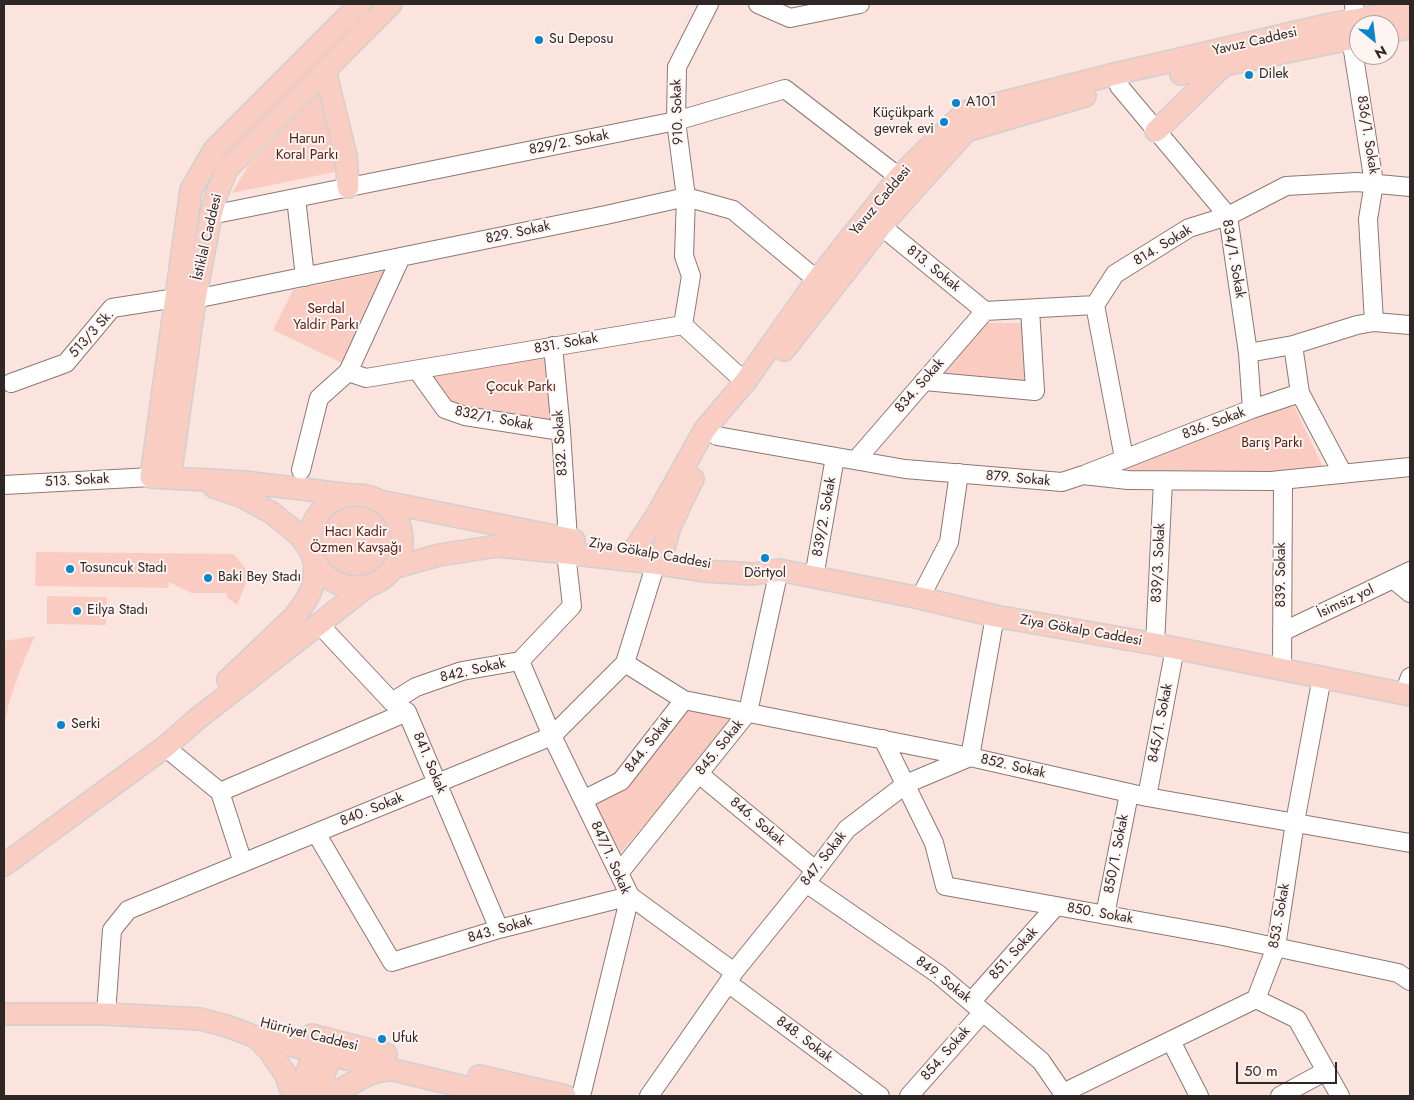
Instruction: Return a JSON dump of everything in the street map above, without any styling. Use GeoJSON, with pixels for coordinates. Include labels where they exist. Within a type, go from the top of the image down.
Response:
{"type":"FeatureCollection","features":[{"type":"Feature","properties":{"kind":"main road","name":"İstiklal Caddesi"},"geometry":{"type":"LineString","coordinates":[[160,477],[185,298],[191,190],[214,150],[360,4]]}},
{"type":"Feature","properties":{"kind":"main road","name":"İstiklal Caddesi"},"geometry":{"type":"LineString","coordinates":[[185,298],[216,196],[227,169],[392,4]]}},
{"type":"Feature","properties":{"kind":"main road","name":"Yavuz Caddesi"},"geometry":{"type":"LineString","coordinates":[[1392,15],[1410,10]]}},
{"type":"Feature","properties":{"kind":"main road","name":"Yavuz Caddesi"},"geometry":{"type":"LineString","coordinates":[[631,555],[657,515],[705,430],[745,382],[817,280],[898,177],[965,112],[1117,80],[1331,24],[1349,25]]}},
{"type":"Feature","properties":{"kind":"main road","name":"Yavuz Caddesi"},"geometry":{"type":"LineString","coordinates":[[659,559],[670,526],[683,498],[717,436],[881,226],[966,131],[1117,80],[1224,65],[1349,27]]}},
{"type":"Feature","properties":{"kind":"main road"},"geometry":{"type":"LineString","coordinates":[[1156,131],[1224,65]]}},
{"type":"Feature","properties":{"kind":"main road"},"geometry":{"type":"LineString","coordinates":[[325,70],[346,156],[348,187]]}},
{"type":"Feature","properties":{"kind":"main road"},"geometry":{"type":"LineString","coordinates":[[160,477],[244,482],[366,496],[557,545]]}},
{"type":"Feature","properties":{"kind":"main road"},"geometry":{"type":"LineString","coordinates":[[160,477],[216,487],[243,497],[272,513],[299,535],[325,576],[338,584],[353,587],[369,585]]}},
{"type":"Feature","properties":{"kind":"main road"},"geometry":{"type":"LineString","coordinates":[[197,719],[212,695],[294,617],[303,605],[314,582],[310,535],[314,520],[323,507],[336,499],[351,495]]}},
{"type":"Feature","properties":{"kind":"main road"},"geometry":{"type":"LineString","coordinates":[[4,864],[165,747],[197,719],[369,585],[383,579],[393,568],[400,554],[402,539],[399,524],[392,511],[380,501]]}},
{"type":"Feature","properties":{"kind":"main road"},"geometry":{"type":"LineString","coordinates":[[393,568],[439,554],[498,546],[557,545]]}},
{"type":"Feature","properties":{"kind":"main road","name":"Ziya Gökalp Caddesi"},"geometry":{"type":"LineString","coordinates":[[557,545],[659,559],[694,560],[753,574],[779,570],[920,598],[995,616],[1165,646],[1322,677],[1408,689]]}},
{"type":"Feature","properties":{"kind":"main road","name":"Hürriyet Caddesi"},"geometry":{"type":"LineString","coordinates":[[4,1014],[106,1014],[200,1020],[227,1026],[256,1037],[324,1046],[565,1096]]}},
{"type":"Feature","properties":{"kind":"main road","name":"Hürriyet Caddesi"},"geometry":{"type":"LineString","coordinates":[[200,1020],[224,1014],[389,1069],[502,1096]]}},
{"type":"Feature","properties":{"kind":"main road"},"geometry":{"type":"LineString","coordinates":[[256,1037],[269,1050],[286,1075],[293,1096]]}},
{"type":"Feature","properties":{"kind":"main road"},"geometry":{"type":"LineString","coordinates":[[300,1096],[324,1046]]}},
{"type":"Feature","properties":{"kind":"main road"},"geometry":{"type":"LineString","coordinates":[[317,1096],[324,1046]]}},
{"type":"Feature","properties":{"kind":"main road"},"geometry":{"type":"LineString","coordinates":[[333,1096],[365,1076],[389,1069]]}},
{"type":"Feature","properties":{"kind":"street","name":"910. Sokak"},"geometry":{"type":"LineString","coordinates":[[683,325],[691,276],[684,256],[686,198],[676,121],[677,67],[709,4]]}},
{"type":"Feature","properties":{"kind":"street"},"geometry":{"type":"LineString","coordinates":[[758,4],[790,18],[860,4]]}},
{"type":"Feature","properties":{"kind":"street","name":"836/1. Sokak"},"geometry":{"type":"LineString","coordinates":[[1360,65],[1374,183],[1368,219],[1374,322]]}},
{"type":"Feature","properties":{"kind":"street","name":"834/1. Sokak"},"geometry":{"type":"LineString","coordinates":[[1117,80],[1156,131],[1228,216],[1248,353],[1252,409]]}},
{"type":"Feature","properties":{"kind":"street","name":"829/2. Sokak"},"geometry":{"type":"LineString","coordinates":[[210,215],[676,121],[785,89],[898,177]]}},
{"type":"Feature","properties":{"kind":"street","name":"814. Sokak"},"geometry":{"type":"LineString","coordinates":[[1095,305],[1115,274],[1188,228],[1228,216],[1286,186],[1357,182],[1410,187]]}},
{"type":"Feature","properties":{"kind":"street"},"geometry":{"type":"LineString","coordinates":[[296,198],[305,277]]}},
{"type":"Feature","properties":{"kind":"street","name":"829. Sokak"},"geometry":{"type":"LineString","coordinates":[[185,298],[305,277],[686,198],[732,210],[817,280]]}},
{"type":"Feature","properties":{"kind":"street","name":"813. Sokak"},"geometry":{"type":"LineString","coordinates":[[881,226],[985,312]]}},
{"type":"Feature","properties":{"kind":"street"},"geometry":{"type":"LineString","coordinates":[[301,470],[319,398],[348,372],[402,257]]}},
{"type":"Feature","properties":{"kind":"street","name":"513/3 Sk."},"geometry":{"type":"LineString","coordinates":[[11,383],[66,363],[112,308],[185,298]]}},
{"type":"Feature","properties":{"kind":"street"},"geometry":{"type":"LineString","coordinates":[[985,312],[1095,305],[1124,458]]}},
{"type":"Feature","properties":{"kind":"street"},"geometry":{"type":"LineString","coordinates":[[924,381],[1035,391],[1030,309]]}},
{"type":"Feature","properties":{"kind":"street","name":"834. Sokak"},"geometry":{"type":"LineString","coordinates":[[856,460],[985,312]]}},
{"type":"Feature","properties":{"kind":"street"},"geometry":{"type":"LineString","coordinates":[[1248,353],[1293,345],[1357,325],[1374,322],[1410,325]]}},
{"type":"Feature","properties":{"kind":"street"},"geometry":{"type":"LineString","coordinates":[[683,325],[745,382]]}},
{"type":"Feature","properties":{"kind":"street","name":"831. Sokak"},"geometry":{"type":"LineString","coordinates":[[348,372],[366,378],[683,325]]}},
{"type":"Feature","properties":{"kind":"street"},"geometry":{"type":"LineString","coordinates":[[1293,345],[1300,393],[1343,474]]}},
{"type":"Feature","properties":{"kind":"street","name":"832. Sokak"},"geometry":{"type":"LineString","coordinates":[[553,346],[561,431],[557,545]]}},
{"type":"Feature","properties":{"kind":"street","name":"832/1. Sokak"},"geometry":{"type":"LineString","coordinates":[[417,370],[445,409],[465,416],[561,431]]}},
{"type":"Feature","properties":{"kind":"street","name":"836. Sokak"},"geometry":{"type":"LineString","coordinates":[[1083,475],[1252,409],[1300,393]]}},
{"type":"Feature","properties":{"kind":"street","name":"879. Sokak"},"geometry":{"type":"LineString","coordinates":[[717,436],[905,469],[1062,482],[1083,475],[1128,480],[1163,481],[1283,480],[1410,467]]}},
{"type":"Feature","properties":{"kind":"street","name":"839/2. Sokak"},"geometry":{"type":"LineString","coordinates":[[814,577],[835,457]]}},
{"type":"Feature","properties":{"kind":"street"},"geometry":{"type":"LineString","coordinates":[[920,598],[949,542],[959,473]]}},
{"type":"Feature","properties":{"kind":"street","name":"513. Sokak"},"geometry":{"type":"LineString","coordinates":[[4,485],[160,477]]}},
{"type":"Feature","properties":{"kind":"street","name":"839. Sokak"},"geometry":{"type":"LineString","coordinates":[[1282,669],[1283,480]]}},
{"type":"Feature","properties":{"kind":"street","name":"839/3. Sokak"},"geometry":{"type":"LineString","coordinates":[[1163,481],[1165,646]]}},
{"type":"Feature","properties":{"kind":"street","name":"842. Sokak"},"geometry":{"type":"LineString","coordinates":[[392,702],[416,687],[462,671],[520,661],[572,606],[557,545]]}},
{"type":"Feature","properties":{"kind":"street"},"geometry":{"type":"LineString","coordinates":[[631,555],[641,572],[648,590]]}},
{"type":"Feature","properties":{"kind":"street","name":"840. Sokak"},"geometry":{"type":"LineString","coordinates":[[106,1014],[112,930],[128,910],[552,736],[625,663],[659,559]]}},
{"type":"Feature","properties":{"kind":"street","name":"845. Sokak"},"geometry":{"type":"LineString","coordinates":[[619,873],[748,712],[779,570]]}},
{"type":"Feature","properties":{"kind":"street","name":"İsimsiz yol"},"geometry":{"type":"LineString","coordinates":[[1282,632],[1410,571]]}},
{"type":"Feature","properties":{"kind":"street"},"geometry":{"type":"LineString","coordinates":[[1393,580],[1410,593]]}},
{"type":"Feature","properties":{"kind":"street"},"geometry":{"type":"LineString","coordinates":[[970,757],[995,616]]}},
{"type":"Feature","properties":{"kind":"street"},"geometry":{"type":"LineString","coordinates":[[319,624],[392,702],[407,712]]}},
{"type":"Feature","properties":{"kind":"street","name":"845/1. Sokak"},"geometry":{"type":"LineString","coordinates":[[1147,798],[1165,646]]}},
{"type":"Feature","properties":{"kind":"street","name":"847/1. Sokak"},"geometry":{"type":"LineString","coordinates":[[520,661],[552,736],[630,896],[581,1096]]}},
{"type":"Feature","properties":{"kind":"street","name":"852. Sokak"},"geometry":{"type":"LineString","coordinates":[[625,663],[684,700],[970,757],[1147,798],[1410,843]]}},
{"type":"Feature","properties":{"kind":"street","name":"853. Sokak"},"geometry":{"type":"LineString","coordinates":[[1256,999],[1276,948],[1295,822],[1322,677]]}},
{"type":"Feature","properties":{"kind":"street","name":"844. Sokak"},"geometry":{"type":"LineString","coordinates":[[584,800],[621,781],[684,700]]}},
{"type":"Feature","properties":{"kind":"street"},"geometry":{"type":"LineString","coordinates":[[220,792],[407,712]]}},
{"type":"Feature","properties":{"kind":"street","name":"841. Sokak"},"geometry":{"type":"LineString","coordinates":[[407,712],[499,929]]}},
{"type":"Feature","properties":{"kind":"street","name":"850. Sokak"},"geometry":{"type":"LineString","coordinates":[[883,739],[934,843],[944,886],[1276,948],[1398,973],[1410,981]]}},
{"type":"Feature","properties":{"kind":"street"},"geometry":{"type":"LineString","coordinates":[[165,747],[220,792],[243,863]]}},
{"type":"Feature","properties":{"kind":"street","name":"847. Sokak"},"geometry":{"type":"LineString","coordinates":[[649,1096],[731,977],[847,828],[906,784],[970,757]]}},
{"type":"Feature","properties":{"kind":"street","name":"846. Sokak"},"geometry":{"type":"LineString","coordinates":[[699,774],[810,877]]}},
{"type":"Feature","properties":{"kind":"street","name":"850/1. Sokak"},"geometry":{"type":"LineString","coordinates":[[1105,915],[1129,794]]}},
{"type":"Feature","properties":{"kind":"street","name":"843. Sokak"},"geometry":{"type":"LineString","coordinates":[[316,833],[392,962],[499,929],[630,896]]}},
{"type":"Feature","properties":{"kind":"street","name":"849. Sokak"},"geometry":{"type":"LineString","coordinates":[[810,877],[938,974],[1041,1061],[1064,1095]]}},
{"type":"Feature","properties":{"kind":"street"},"geometry":{"type":"LineString","coordinates":[[630,896],[731,977]]}},
{"type":"Feature","properties":{"kind":"street","name":"851. Sokak"},"geometry":{"type":"LineString","coordinates":[[977,1007],[1056,906]]}},
{"type":"Feature","properties":{"kind":"street","name":"848. Sokak"},"geometry":{"type":"LineString","coordinates":[[731,977],[880,1096]]}},
{"type":"Feature","properties":{"kind":"street"},"geometry":{"type":"LineString","coordinates":[[1064,1095],[1256,999],[1297,1019],[1340,1096]]}},
{"type":"Feature","properties":{"kind":"street","name":"854. Sokak"},"geometry":{"type":"LineString","coordinates":[[909,1096],[977,1007]]}},
{"type":"Feature","properties":{"kind":"street"},"geometry":{"type":"LineString","coordinates":[[1171,1041],[1199,1096]]}},
{"type":"Feature","properties":{"kind":"street"},"geometry":{"type":"LineString","coordinates":[[1280,1096],[1326,1071]]}},
{"type":"Feature","properties":{"kind":"green space","name":"Harun Koral Parkı"},"geometry":{"type":"Polygon","coordinates":[[[324,88],[340,171],[232,193],[248,166],[324,88]]]}},
{"type":"Feature","properties":{"kind":"green space","name":"Serdal Yaldir Parkı"},"geometry":{"type":"Polygon","coordinates":[[[385,271],[342,363],[273,330],[293,290],[385,271]]]}},
{"type":"Feature","properties":{"kind":"green space"},"geometry":{"type":"Polygon","coordinates":[[[982,323],[1022,323],[1026,386],[941,375],[982,323]]]}},
{"type":"Feature","properties":{"kind":"green space","name":"Çocuk Parkı"},"geometry":{"type":"Polygon","coordinates":[[[553,346],[561,431],[465,416],[417,370],[553,346]]]}},
{"type":"Feature","properties":{"kind":"green space","name":"Barış Parkı"},"geometry":{"type":"Polygon","coordinates":[[[1293,404],[1324,469],[1284,477],[1102,471],[1124,458],[1293,404]]]}},
{"type":"Feature","properties":{"kind":"green space","name":"Hacı Kadir Özmen Kavşağı"},"geometry":{"type":"Polygon","coordinates":[[[356,495],[365,496],[382,503],[394,515],[401,532],[401,550],[394,567],[382,579],[365,586],[356,587],[347,586],[330,579],[318,567],[311,550],[310,541],[311,532],[318,515],[330,503],[347,496],[356,495]]]}},
{"type":"Feature","properties":{"kind":"green space"},"geometry":{"type":"Polygon","coordinates":[[[36,552],[234,554],[250,574],[237,605],[227,597],[227,593],[191,593],[169,582],[168,588],[35,586],[36,552]]]}},
{"type":"Feature","properties":{"kind":"green space","name":"Eilya Stadı"},"geometry":{"type":"Polygon","coordinates":[[[47,596],[107,597],[106,625],[47,624],[47,596]]]}},
{"type":"Feature","properties":{"kind":"green space"},"geometry":{"type":"Polygon","coordinates":[[[35,636],[16,682],[4,726],[4,641],[35,636]]]}},
{"type":"Feature","properties":{"kind":"green space"},"geometry":{"type":"Polygon","coordinates":[[[688,705],[737,716],[616,858],[589,801],[688,705]]]}},
{"type":"Feature","properties":{"kind":"place","name":"Su Deposu"},"geometry":{"type":"Point","coordinates":[539,40]}},
{"type":"Feature","properties":{"kind":"place","name":"Dilek"},"geometry":{"type":"Point","coordinates":[1249,75]}},
{"type":"Feature","properties":{"kind":"place","name":"A101"},"geometry":{"type":"Point","coordinates":[956,103]}},
{"type":"Feature","properties":{"kind":"place","name":"Küçükpark gevrek evi"},"geometry":{"type":"Point","coordinates":[944,122]}},
{"type":"Feature","properties":{"kind":"place","name":"Dörtyol"},"geometry":{"type":"Point","coordinates":[765,558]}},
{"type":"Feature","properties":{"kind":"place","name":"Tosuncuk Stadı"},"geometry":{"type":"Point","coordinates":[70,569]}},
{"type":"Feature","properties":{"kind":"place","name":"Baki Bey Stadı"},"geometry":{"type":"Point","coordinates":[208,578]}},
{"type":"Feature","properties":{"kind":"place","name":"Eilya Stadı"},"geometry":{"type":"Point","coordinates":[77,611]}},
{"type":"Feature","properties":{"kind":"place","name":"Serki"},"geometry":{"type":"Point","coordinates":[61,725]}},
{"type":"Feature","properties":{"kind":"place","name":"Ufuk"},"geometry":{"type":"Point","coordinates":[382,1039]}}]}
